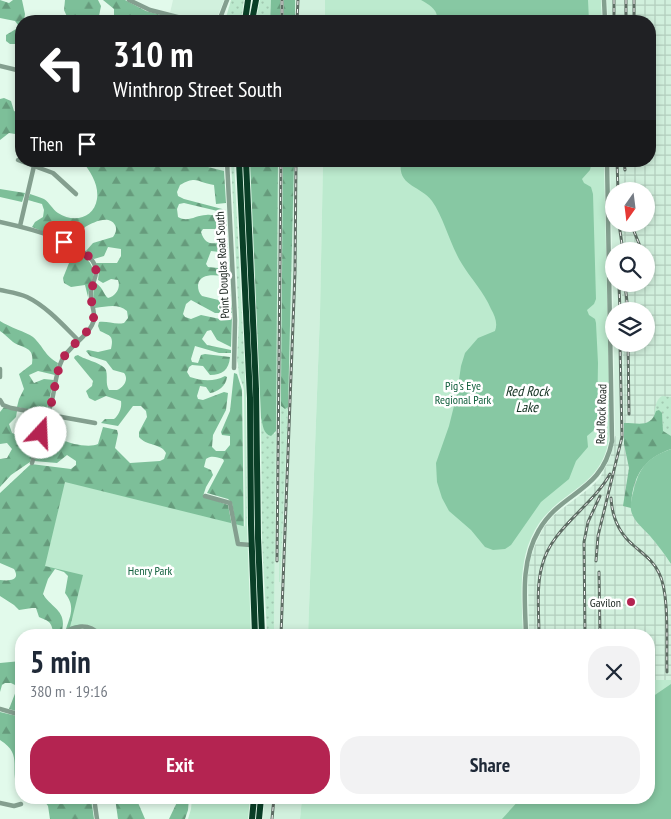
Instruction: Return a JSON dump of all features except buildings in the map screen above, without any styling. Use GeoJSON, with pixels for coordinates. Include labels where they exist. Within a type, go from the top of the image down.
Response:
{"type":"FeatureCollection","features":[{"type":"Feature","properties":{"kind":"highway"},"geometry":{"type":"LineString","coordinates":[[246,15],[248,0]]}},
{"type":"Feature","properties":{"kind":"highway"},"geometry":{"type":"LineString","coordinates":[[253,15],[256,0]]}},
{"type":"Feature","properties":{"kind":"highway"},"geometry":{"type":"LineString","coordinates":[[238,167],[250,390],[255,545],[262,629]]}},
{"type":"Feature","properties":{"kind":"highway"},"geometry":{"type":"LineString","coordinates":[[246,167],[257,395],[255,629]]}},
{"type":"Feature","properties":{"kind":"highway"},"geometry":{"type":"LineString","coordinates":[[252,819],[253,804]]}},
{"type":"Feature","properties":{"kind":"highway"},"geometry":{"type":"LineString","coordinates":[[259,819],[260,804]]}},
{"type":"Feature","properties":{"kind":"street"},"geometry":{"type":"LineString","coordinates":[[129,0],[150,10],[170,15]]}},
{"type":"Feature","properties":{"kind":"street"},"geometry":{"type":"LineString","coordinates":[[222,15],[227,0]]}},
{"type":"Feature","properties":{"kind":"street"},"geometry":{"type":"LineString","coordinates":[[604,0],[605,15]]}},
{"type":"Feature","properties":{"kind":"street"},"geometry":{"type":"LineString","coordinates":[[0,66],[15,70]]}},
{"type":"Feature","properties":{"kind":"street"},"geometry":{"type":"LineString","coordinates":[[20,226],[34,167]]}},
{"type":"Feature","properties":{"kind":"street"},"geometry":{"type":"LineString","coordinates":[[38,167],[55,174],[76,194]]}},
{"type":"Feature","properties":{"kind":"street","name":"Point Douglas Road South"},"geometry":{"type":"LineString","coordinates":[[227,167],[236,320],[234,368]]}},
{"type":"Feature","properties":{"kind":"street","name":"Red Rock Road"},"geometry":{"type":"LineString","coordinates":[[526,629],[525,575],[528,554],[533,542],[542,525],[553,512],[589,484],[598,474],[608,456],[612,441],[607,167]]}},
{"type":"Feature","properties":{"kind":"street"},"geometry":{"type":"LineString","coordinates":[[0,222],[20,226],[80,250],[93,261],[96,274],[90,291],[94,312],[93,322],[67,352],[60,364],[32,463]]}},
{"type":"Feature","properties":{"kind":"street"},"geometry":{"type":"LineString","coordinates":[[0,290],[21,295],[36,302],[78,340]]}},
{"type":"Feature","properties":{"kind":"street"},"geometry":{"type":"LineString","coordinates":[[0,369],[0,377]]}},
{"type":"Feature","properties":{"kind":"street"},"geometry":{"type":"LineString","coordinates":[[0,400],[8,407],[95,423]]}},
{"type":"Feature","properties":{"kind":"street"},"geometry":{"type":"LineString","coordinates":[[205,496],[231,504],[238,545],[255,545]]}},
{"type":"Feature","properties":{"kind":"street"},"geometry":{"type":"LineString","coordinates":[[74,629],[82,626],[93,629]]}},
{"type":"Feature","properties":{"kind":"street"},"geometry":{"type":"LineString","coordinates":[[0,709],[15,713]]}},
{"type":"Feature","properties":{"kind":"street"},"geometry":{"type":"LineString","coordinates":[[0,803],[14,806],[21,804]]}},
{"type":"Feature","properties":{"kind":"street"},"geometry":{"type":"LineString","coordinates":[[95,804],[97,819]]}},
{"type":"Feature","properties":{"kind":"shaded area"},"geometry":{"type":"Polygon","coordinates":[[[173,0],[224,0],[218,15],[178,15],[170,13],[173,0]]]}},
{"type":"Feature","properties":{"kind":"shaded area"},"geometry":{"type":"Polygon","coordinates":[[[280,0],[325,0],[325,15],[280,15],[280,0]]]}},
{"type":"Feature","properties":{"kind":"shaded area"},"geometry":{"type":"Polygon","coordinates":[[[607,0],[616,0],[616,15],[608,15],[607,0]]]}},
{"type":"Feature","properties":{"kind":"shaded area"},"geometry":{"type":"Polygon","coordinates":[[[616,0],[671,0],[671,449],[665,451],[632,514],[671,564],[671,680],[655,680],[655,629],[529,629],[528,575],[530,559],[536,543],[544,527],[554,515],[600,478],[610,458],[615,436],[624,438],[623,352],[655,352],[655,302],[622,302],[622,292],[655,292],[655,242],[621,242],[620,232],[655,232],[655,182],[620,182],[619,167],[656,167],[656,15],[616,15],[616,0]]]}},
{"type":"Feature","properties":{"kind":"shaded area"},"geometry":{"type":"Polygon","coordinates":[[[202,167],[224,167],[224,173],[202,167]]]}},
{"type":"Feature","properties":{"kind":"shaded area"},"geometry":{"type":"Polygon","coordinates":[[[278,167],[323,167],[320,313],[308,629],[274,629],[278,167]]]}},
{"type":"Feature","properties":{"kind":"shaded area"},"geometry":{"type":"Polygon","coordinates":[[[610,167],[619,167],[620,182],[610,182],[610,167]]]}},
{"type":"Feature","properties":{"kind":"shaded area"},"geometry":{"type":"Polygon","coordinates":[[[612,232],[620,232],[621,242],[612,242],[612,232]]]}},
{"type":"Feature","properties":{"kind":"shaded area"},"geometry":{"type":"Polygon","coordinates":[[[613,292],[622,292],[622,302],[613,302],[613,292]]]}},
{"type":"Feature","properties":{"kind":"shaded area"},"geometry":{"type":"Polygon","coordinates":[[[614,352],[623,352],[624,438],[615,436],[614,352]]]}},
{"type":"Feature","properties":{"kind":"shaded area"},"geometry":{"type":"Polygon","coordinates":[[[264,804],[301,804],[300,819],[263,819],[264,804]]]}},
{"type":"Feature","properties":{"kind":"green space"},"geometry":{"type":"Polygon","coordinates":[[[0,0],[9,3],[13,0],[22,0],[25,15],[15,15],[15,21],[0,18],[0,0]]]}},
{"type":"Feature","properties":{"kind":"green space"},"geometry":{"type":"Polygon","coordinates":[[[65,0],[98,0],[101,6],[99,15],[66,15],[64,10],[65,0]]]}},
{"type":"Feature","properties":{"kind":"green space"},"geometry":{"type":"Polygon","coordinates":[[[103,0],[125,0],[146,11],[161,15],[114,15],[114,9],[103,0]]]}},
{"type":"Feature","properties":{"kind":"green space"},"geometry":{"type":"Polygon","coordinates":[[[231,0],[244,0],[242,15],[227,15],[231,0]]]}},
{"type":"Feature","properties":{"kind":"green space"},"geometry":{"type":"Polygon","coordinates":[[[260,0],[271,0],[270,15],[257,15],[260,0]]]}},
{"type":"Feature","properties":{"kind":"green space"},"geometry":{"type":"Polygon","coordinates":[[[271,0],[280,0],[280,15],[270,15],[271,0]]]}},
{"type":"Feature","properties":{"kind":"green space"},"geometry":{"type":"Polygon","coordinates":[[[284,0],[295,0],[295,15],[284,15],[284,0]]]}},
{"type":"Feature","properties":{"kind":"green space"},"geometry":{"type":"Polygon","coordinates":[[[325,0],[601,0],[602,15],[325,15],[325,0]]]}},
{"type":"Feature","properties":{"kind":"green space"},"geometry":{"type":"Polygon","coordinates":[[[15,30],[15,44],[10,44],[6,41],[6,35],[15,30]]]}},
{"type":"Feature","properties":{"kind":"green space"},"geometry":{"type":"Polygon","coordinates":[[[4,98],[11,101],[15,111],[15,134],[9,133],[0,140],[0,99],[4,98]]]}},
{"type":"Feature","properties":{"kind":"green space"},"geometry":{"type":"Polygon","coordinates":[[[86,167],[208,167],[224,171],[226,203],[216,204],[214,185],[197,180],[191,180],[180,185],[177,192],[178,196],[184,199],[226,210],[226,213],[184,203],[179,204],[177,209],[178,217],[182,219],[209,215],[227,220],[227,233],[214,229],[203,229],[201,232],[208,242],[228,243],[228,253],[211,251],[206,264],[208,267],[218,268],[229,263],[230,277],[206,276],[202,278],[198,287],[199,293],[202,296],[231,303],[232,313],[215,313],[191,300],[186,304],[183,314],[191,319],[201,315],[220,319],[232,317],[231,347],[217,340],[211,330],[207,331],[202,339],[207,345],[231,350],[231,353],[219,353],[195,346],[191,359],[192,362],[198,363],[201,355],[205,354],[230,357],[224,371],[210,375],[203,366],[192,365],[187,372],[190,377],[203,380],[227,377],[219,390],[210,393],[206,387],[200,386],[197,396],[198,399],[203,400],[224,392],[228,393],[226,410],[213,435],[212,447],[216,451],[225,451],[230,445],[230,436],[222,435],[221,432],[230,411],[234,373],[237,374],[242,390],[244,543],[239,542],[232,503],[228,499],[207,493],[224,461],[216,457],[208,458],[204,467],[211,470],[213,475],[203,496],[228,505],[236,546],[99,629],[84,624],[66,629],[71,610],[70,602],[65,593],[68,576],[64,572],[55,569],[48,579],[43,594],[62,618],[62,629],[52,629],[50,623],[39,617],[36,608],[19,610],[0,596],[0,580],[13,579],[16,573],[14,569],[0,563],[0,493],[31,464],[71,469],[76,465],[76,461],[67,455],[57,463],[34,461],[50,417],[61,419],[63,440],[85,446],[98,444],[103,427],[117,430],[115,448],[130,463],[160,461],[164,459],[166,453],[161,448],[145,442],[139,437],[139,432],[147,417],[146,411],[141,406],[133,406],[118,426],[101,423],[105,419],[114,419],[116,417],[121,409],[121,401],[106,396],[95,401],[89,398],[86,391],[92,386],[93,381],[74,358],[78,355],[98,363],[104,368],[106,370],[109,390],[117,390],[125,383],[124,373],[113,370],[106,361],[90,356],[86,351],[98,352],[111,349],[111,338],[100,331],[99,322],[124,323],[128,318],[127,311],[119,307],[95,308],[93,298],[96,283],[108,298],[117,291],[119,286],[118,280],[111,279],[103,283],[98,280],[99,271],[96,263],[117,263],[121,256],[121,249],[108,247],[104,256],[94,259],[86,251],[93,243],[113,237],[116,231],[115,225],[109,220],[105,220],[85,227],[81,233],[83,241],[81,248],[32,227],[35,222],[43,217],[44,210],[42,204],[28,200],[30,194],[44,199],[58,213],[70,218],[82,217],[92,211],[97,199],[97,189],[86,167]]]}},
{"type":"Feature","properties":{"kind":"green space"},"geometry":{"type":"Polygon","coordinates":[[[231,167],[234,167],[246,393],[247,542],[245,543],[244,390],[237,361],[239,320],[231,167]]]}},
{"type":"Feature","properties":{"kind":"green space"},"geometry":{"type":"Polygon","coordinates":[[[250,167],[278,167],[276,431],[271,436],[265,431],[261,418],[250,167]]]}},
{"type":"Feature","properties":{"kind":"green space"},"geometry":{"type":"Polygon","coordinates":[[[283,167],[294,167],[288,407],[285,409],[281,406],[283,167]]]}},
{"type":"Feature","properties":{"kind":"green space","name":"Pig's Eye Regional Park"},"geometry":{"type":"Polygon","coordinates":[[[323,167],[604,167],[605,292],[607,292],[607,302],[605,302],[605,352],[608,352],[610,428],[607,448],[600,464],[591,476],[545,516],[529,542],[525,555],[522,581],[523,629],[308,629],[320,313],[323,167]]]}},
{"type":"Feature","properties":{"kind":"green space"},"geometry":{"type":"Polygon","coordinates":[[[0,189],[25,193],[22,202],[0,197],[0,189]]]}},
{"type":"Feature","properties":{"kind":"green space"},"geometry":{"type":"Polygon","coordinates":[[[64,244],[84,257],[92,266],[93,277],[88,297],[85,285],[71,287],[64,283],[63,278],[69,263],[61,253],[64,244]]]}},
{"type":"Feature","properties":{"kind":"green space"},"geometry":{"type":"Polygon","coordinates":[[[0,321],[33,337],[50,357],[58,363],[55,375],[38,371],[29,375],[34,383],[44,379],[54,380],[46,413],[17,407],[24,389],[19,374],[32,364],[32,354],[0,331],[0,321]]]}},
{"type":"Feature","properties":{"kind":"green space"},"geometry":{"type":"Polygon","coordinates":[[[662,396],[671,397],[671,436],[663,431],[662,413],[654,417],[655,408],[662,396]]]}},
{"type":"Feature","properties":{"kind":"green space"},"geometry":{"type":"Polygon","coordinates":[[[281,404],[282,408],[288,407],[279,582],[281,404]]]}},
{"type":"Feature","properties":{"kind":"green space"},"geometry":{"type":"Polygon","coordinates":[[[4,407],[17,411],[16,417],[9,424],[12,433],[27,439],[38,436],[30,462],[11,475],[0,487],[0,459],[7,458],[12,449],[7,443],[0,444],[0,412],[4,407]]]}},
{"type":"Feature","properties":{"kind":"green space"},"geometry":{"type":"Polygon","coordinates":[[[659,410],[662,413],[663,431],[671,436],[671,449],[661,453],[646,464],[636,479],[631,508],[623,506],[629,468],[624,444],[624,423],[639,424],[648,422],[656,411],[659,410]]]}},
{"type":"Feature","properties":{"kind":"green space"},"geometry":{"type":"Polygon","coordinates":[[[261,418],[263,425],[275,434],[276,431],[274,629],[267,629],[262,539],[261,418]]]}},
{"type":"Feature","properties":{"kind":"green space","name":"Henry Park"},"geometry":{"type":"Polygon","coordinates":[[[65,482],[247,527],[251,629],[95,629],[88,625],[70,627],[83,575],[45,566],[65,482]]]}},
{"type":"Feature","properties":{"kind":"green space"},"geometry":{"type":"Polygon","coordinates":[[[15,662],[15,685],[5,683],[2,685],[0,692],[0,663],[15,662]]]}},
{"type":"Feature","properties":{"kind":"green space"},"geometry":{"type":"Polygon","coordinates":[[[655,680],[671,680],[671,819],[300,819],[301,804],[655,804],[655,680]]]}},
{"type":"Feature","properties":{"kind":"green space"},"geometry":{"type":"Polygon","coordinates":[[[15,694],[15,711],[9,709],[15,694]]]}},
{"type":"Feature","properties":{"kind":"green space"},"geometry":{"type":"Polygon","coordinates":[[[0,712],[15,716],[15,779],[13,753],[0,740],[0,712]]]}},
{"type":"Feature","properties":{"kind":"green space"},"geometry":{"type":"Polygon","coordinates":[[[46,804],[92,804],[94,819],[50,819],[46,804]]]}},
{"type":"Feature","properties":{"kind":"green space"},"geometry":{"type":"Polygon","coordinates":[[[116,804],[139,804],[145,819],[118,819],[116,804]]]}},
{"type":"Feature","properties":{"kind":"green space"},"geometry":{"type":"Polygon","coordinates":[[[176,804],[188,804],[185,819],[169,819],[176,804]]]}},
{"type":"Feature","properties":{"kind":"green space"},"geometry":{"type":"Polygon","coordinates":[[[191,804],[249,804],[248,819],[188,819],[191,804]]]}},
{"type":"Feature","properties":{"kind":"water"},"geometry":{"type":"Polygon","coordinates":[[[421,0],[588,0],[589,15],[437,15],[432,7],[421,0]]]}},
{"type":"Feature","properties":{"kind":"water","name":"Red Rock Lake"},"geometry":{"type":"Polygon","coordinates":[[[401,167],[591,167],[582,179],[584,183],[591,187],[593,194],[596,299],[594,304],[587,310],[596,323],[598,363],[597,422],[593,431],[587,436],[588,447],[576,461],[569,479],[541,502],[511,545],[505,549],[493,550],[485,547],[471,530],[449,511],[437,482],[436,463],[449,426],[465,353],[478,338],[495,331],[496,320],[485,297],[458,257],[432,201],[406,181],[402,176],[401,167]]]}},
{"type":"Feature","properties":{"kind":"water"},"geometry":{"type":"Polygon","coordinates":[[[671,449],[671,564],[635,519],[631,507],[635,484],[641,470],[655,456],[671,449]]]}},
{"type":"Feature","properties":{"kind":"water"},"geometry":{"type":"Polygon","coordinates":[[[671,684],[671,819],[502,819],[516,804],[655,804],[655,695],[671,684]]]}},
{"type":"Feature","properties":{"kind":"railway"},"geometry":{"type":"LineString","coordinates":[[282,0],[282,15]]}},
{"type":"Feature","properties":{"kind":"railway"},"geometry":{"type":"LineString","coordinates":[[297,15],[298,0]]}},
{"type":"Feature","properties":{"kind":"railway"},"geometry":{"type":"LineString","coordinates":[[614,0],[614,15]]}},
{"type":"Feature","properties":{"kind":"railway"},"geometry":{"type":"LineString","coordinates":[[626,0],[626,15]]}},
{"type":"Feature","properties":{"kind":"railway"},"geometry":{"type":"LineString","coordinates":[[634,0],[634,15]]}},
{"type":"Feature","properties":{"kind":"railway"},"geometry":{"type":"LineString","coordinates":[[277,561],[281,167]]}},
{"type":"Feature","properties":{"kind":"railway"},"geometry":{"type":"LineString","coordinates":[[281,629],[295,272],[296,167]]}},
{"type":"Feature","properties":{"kind":"railway"},"geometry":{"type":"LineString","coordinates":[[617,167],[618,182]]}},
{"type":"Feature","properties":{"kind":"railway"},"geometry":{"type":"LineString","coordinates":[[620,232],[622,242]]}},
{"type":"Feature","properties":{"kind":"railway"},"geometry":{"type":"LineString","coordinates":[[634,232],[638,242]]}},
{"type":"Feature","properties":{"kind":"railway"},"geometry":{"type":"LineString","coordinates":[[619,292],[620,302]]}},
{"type":"Feature","properties":{"kind":"railway"},"geometry":{"type":"LineString","coordinates":[[626,292],[627,302]]}},
{"type":"Feature","properties":{"kind":"railway"},"geometry":{"type":"LineString","coordinates":[[596,561],[598,536],[622,437],[620,352]]}},
{"type":"Feature","properties":{"kind":"railway"},"geometry":{"type":"LineString","coordinates":[[628,352],[629,414]]}},
{"type":"Feature","properties":{"kind":"railway"},"geometry":{"type":"LineString","coordinates":[[539,629],[539,583],[547,552],[554,540],[593,497],[610,474]]}},
{"type":"Feature","properties":{"kind":"railway"},"geometry":{"type":"LineString","coordinates":[[585,629],[584,542],[588,522],[600,496]]}},
{"type":"Feature","properties":{"kind":"railway"},"geometry":{"type":"LineString","coordinates":[[611,498],[613,511],[620,530],[654,564],[662,582],[667,621],[667,672]]}},
{"type":"Feature","properties":{"kind":"railway"},"geometry":{"type":"LineString","coordinates":[[599,572],[600,629]]}},
{"type":"Feature","properties":{"kind":"railway"},"geometry":{"type":"LineString","coordinates":[[272,819],[273,804]]}},
{"type":"Feature","properties":{"kind":"place","name":"Gavilon"},"geometry":{"type":"Point","coordinates":[631,602]}},
{"type":"Feature","properties":{"kind":"route"},"geometry":{"type":"LineString","coordinates":[[41,433],[51,404],[62,359],[89,329],[94,318],[90,291],[96,277],[95,265],[84,252],[64,242]]}}]}
